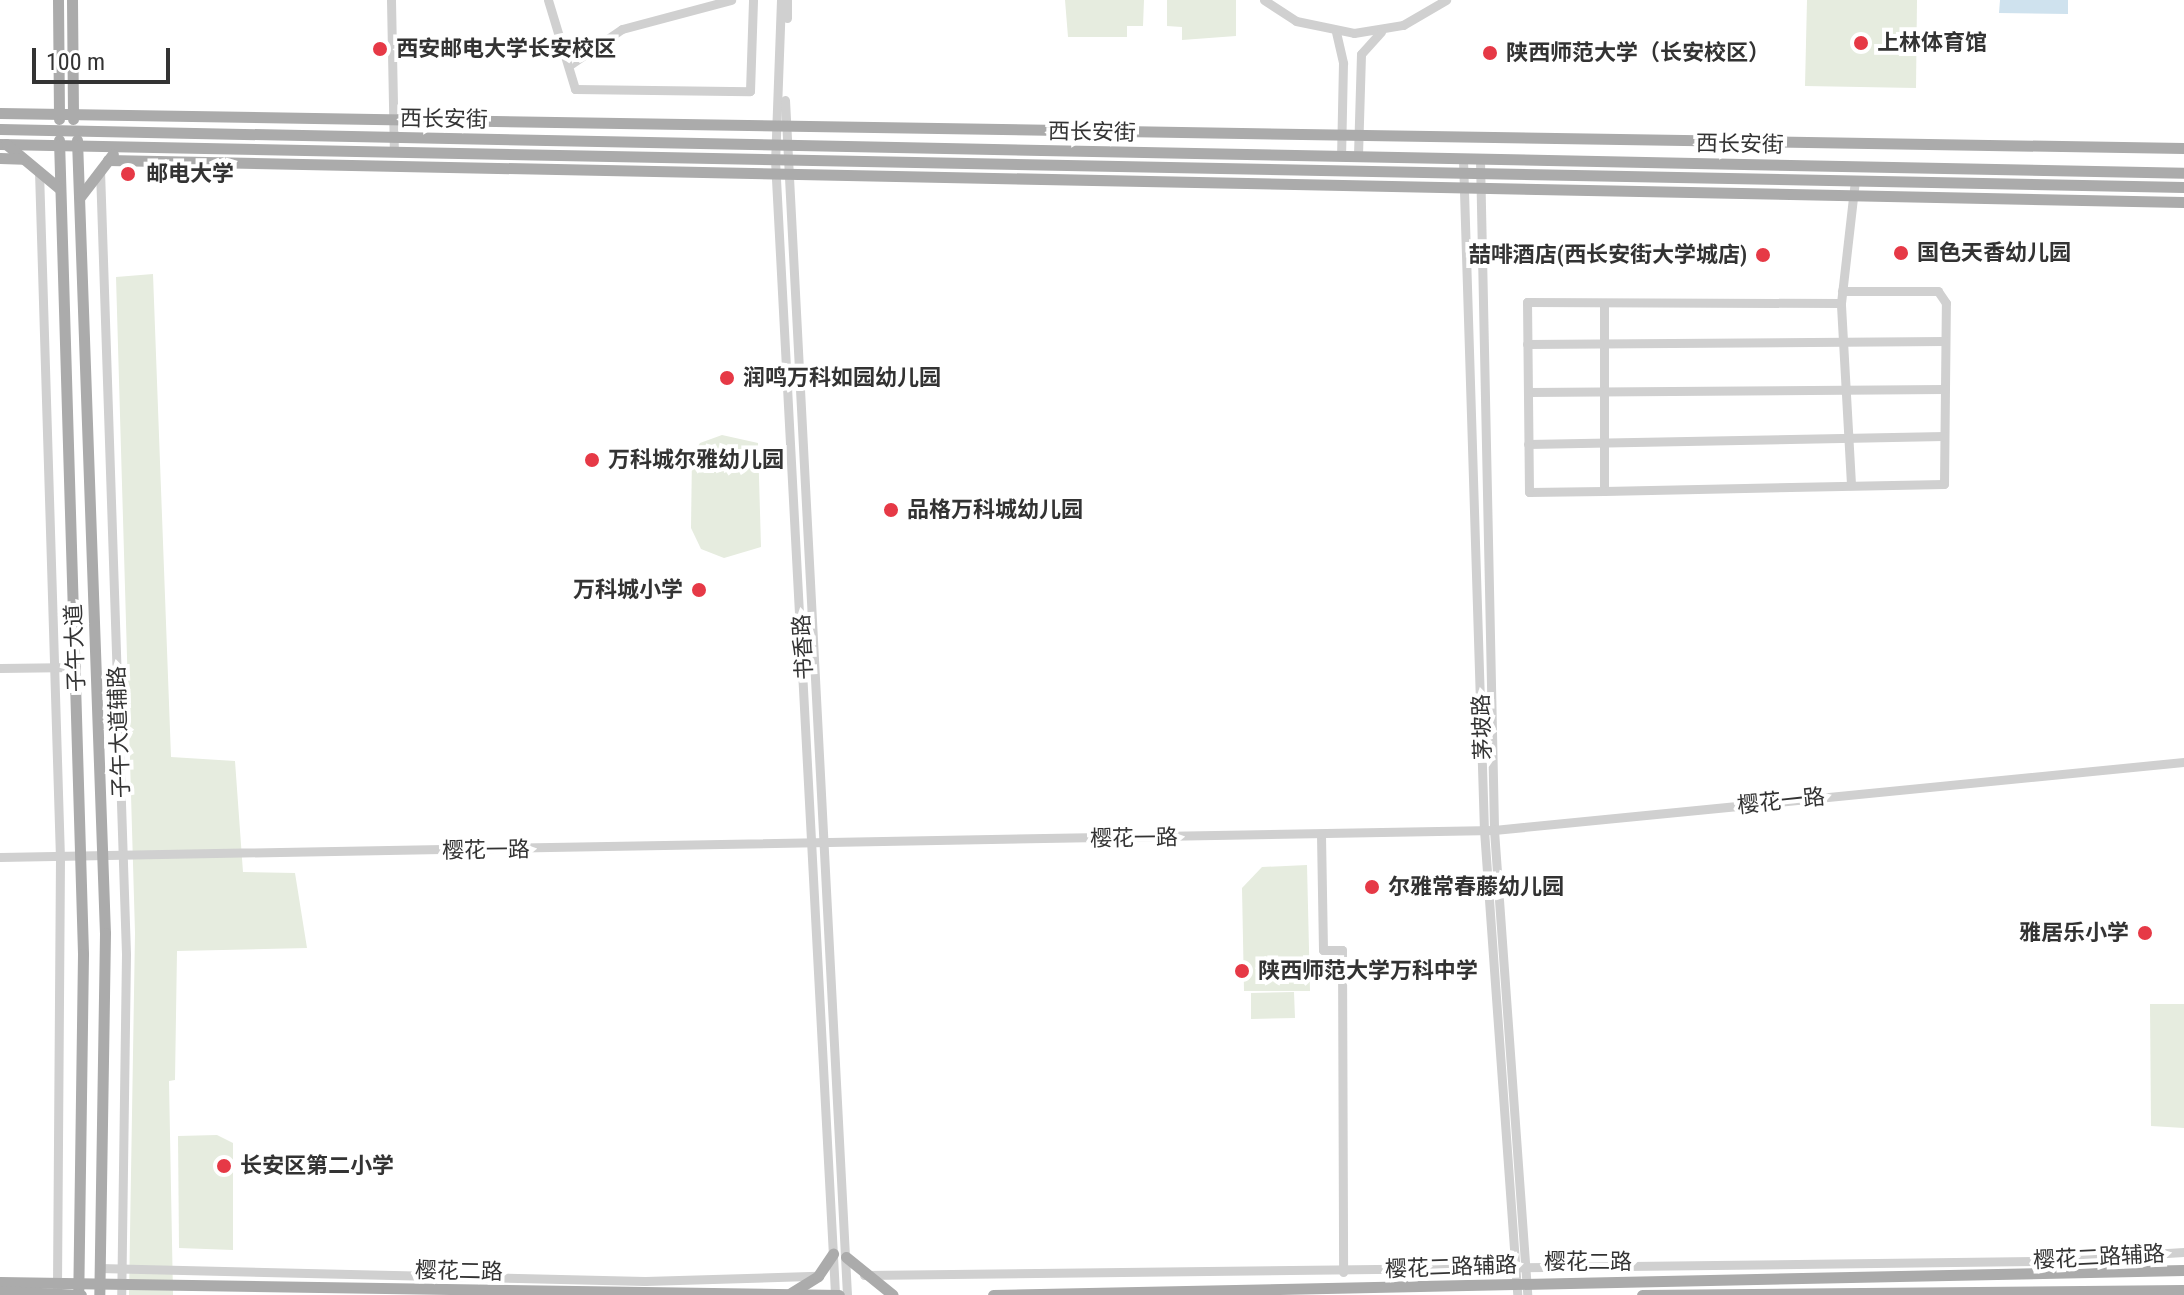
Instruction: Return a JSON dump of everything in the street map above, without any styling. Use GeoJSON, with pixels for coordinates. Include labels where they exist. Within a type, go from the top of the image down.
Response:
{"type":"FeatureCollection","features":[{"type":"Feature","properties":{"kind":"main road","name":"子午大道"},"geometry":{"type":"LineString","coordinates":[[58,0],[57,114],[61,130],[58,145],[81,857],[79,1292]]}},
{"type":"Feature","properties":{"kind":"main road","name":"子午大道"},"geometry":{"type":"LineString","coordinates":[[72,0],[71,114],[77,145],[103,857],[99,1291]]}},
{"type":"Feature","properties":{"kind":"main road"},"geometry":{"type":"LineString","coordinates":[[0,113],[784,122],[1342,137],[2184,148]]}},
{"type":"Feature","properties":{"kind":"main road","name":"西长安街"},"geometry":{"type":"LineString","coordinates":[[0,129],[2184,173]]}},
{"type":"Feature","properties":{"kind":"main road"},"geometry":{"type":"LineString","coordinates":[[3,144],[60,189]]}},
{"type":"Feature","properties":{"kind":"main road","name":"西长安街"},"geometry":{"type":"LineString","coordinates":[[3,144],[775,160],[793,168],[1480,173],[2184,187]]}},
{"type":"Feature","properties":{"kind":"main road"},"geometry":{"type":"LineString","coordinates":[[79,198],[118,146]]}},
{"type":"Feature","properties":{"kind":"main road"},"geometry":{"type":"LineString","coordinates":[[0,158],[24,159]]}},
{"type":"Feature","properties":{"kind":"main road"},"geometry":{"type":"LineString","coordinates":[[108,160],[776,173],[793,168],[986,182],[1268,178],[1464,190],[1854,194],[1969,203],[2184,202]]}},
{"type":"Feature","properties":{"kind":"main road"},"geometry":{"type":"LineString","coordinates":[[791,1293],[818,1276],[839,1255],[893,1295]]}},
{"type":"Feature","properties":{"kind":"main road","name":"樱花二路"},"geometry":{"type":"LineString","coordinates":[[993,1295],[1522,1289],[2184,1270]]}},
{"type":"Feature","properties":{"kind":"main road"},"geometry":{"type":"LineString","coordinates":[[0,1282],[57,1291]]}},
{"type":"Feature","properties":{"kind":"main road","name":"樱花二路"},"geometry":{"type":"LineString","coordinates":[[1642,1295],[2184,1290]]}},
{"type":"Feature","properties":{"kind":"main road"},"geometry":{"type":"LineString","coordinates":[[0,1291],[57,1291]]}},
{"type":"Feature","properties":{"kind":"main road","name":"樱花二路"},"geometry":{"type":"LineString","coordinates":[[57,1291],[839,1295]]}},
{"type":"Feature","properties":{"kind":"street"},"geometry":{"type":"LineString","coordinates":[[391,0],[394,152]]}},
{"type":"Feature","properties":{"kind":"street"},"geometry":{"type":"LineString","coordinates":[[548,0],[571,64],[575,89],[750,91],[753,0]]}},
{"type":"Feature","properties":{"kind":"street"},"geometry":{"type":"LineString","coordinates":[[571,64],[622,29],[731,0]]}},
{"type":"Feature","properties":{"kind":"street","name":"书香路"},"geometry":{"type":"LineString","coordinates":[[781,0],[784,122],[792,146],[793,168],[818,844]]}},
{"type":"Feature","properties":{"kind":"street","name":"书香路"},"geometry":{"type":"LineString","coordinates":[[787,0],[784,122],[775,160],[818,844],[839,1295]]}},
{"type":"Feature","properties":{"kind":"street"},"geometry":{"type":"LineString","coordinates":[[1264,0],[1296,21],[1336,32],[1370,32],[1403,25]]}},
{"type":"Feature","properties":{"kind":"street"},"geometry":{"type":"LineString","coordinates":[[1358,155],[1361,54],[1378,33],[1403,25],[1446,0]]}},
{"type":"Feature","properties":{"kind":"street"},"geometry":{"type":"LineString","coordinates":[[1336,32],[1341,156]]}},
{"type":"Feature","properties":{"kind":"street","name":"茅坡路"},"geometry":{"type":"LineString","coordinates":[[1463,159],[1489,830],[1522,1289]]}},
{"type":"Feature","properties":{"kind":"street","name":"茅坡路"},"geometry":{"type":"LineString","coordinates":[[1480,159],[1489,830]]}},
{"type":"Feature","properties":{"kind":"street","name":"子午大道辅路"},"geometry":{"type":"LineString","coordinates":[[100,170],[123,856],[121,1291]]}},
{"type":"Feature","properties":{"kind":"street"},"geometry":{"type":"LineString","coordinates":[[39,171],[60,857],[57,1291]]}},
{"type":"Feature","properties":{"kind":"street"},"geometry":{"type":"LineString","coordinates":[[1851,484],[1850,391],[1841,345],[1841,303],[1855,181]]}},
{"type":"Feature","properties":{"kind":"street"},"geometry":{"type":"LineString","coordinates":[[1465,224],[1481,224]]}},
{"type":"Feature","properties":{"kind":"street"},"geometry":{"type":"LineString","coordinates":[[1841,303],[1527,302],[1529,492],[1944,484],[1946,303],[1938,291],[1842,291]]}},
{"type":"Feature","properties":{"kind":"street"},"geometry":{"type":"LineString","coordinates":[[1604,303],[1604,491]]}},
{"type":"Feature","properties":{"kind":"street"},"geometry":{"type":"LineString","coordinates":[[1527,344],[1841,345],[1945,341]]}},
{"type":"Feature","properties":{"kind":"street"},"geometry":{"type":"LineString","coordinates":[[1528,392],[1944,389]]}},
{"type":"Feature","properties":{"kind":"street"},"geometry":{"type":"LineString","coordinates":[[1528,444],[1944,436]]}},
{"type":"Feature","properties":{"kind":"street"},"geometry":{"type":"LineString","coordinates":[[0,668],[76,667]]}},
{"type":"Feature","properties":{"kind":"street","name":"樱花一路"},"geometry":{"type":"LineString","coordinates":[[0,857],[1489,830],[2184,762]]}},
{"type":"Feature","properties":{"kind":"street"},"geometry":{"type":"LineString","coordinates":[[1321,835],[1323,950],[1342,950],[1343,1272]]}},
{"type":"Feature","properties":{"kind":"street","name":"樱花二路辅路"},"geometry":{"type":"LineString","coordinates":[[862,1275],[1343,1272],[1520,1265],[2036,1261],[2184,1252]]}},
{"type":"Feature","properties":{"kind":"street"},"geometry":{"type":"LineString","coordinates":[[99,1268],[645,1281],[818,1276]]}},
{"type":"Feature","properties":{"kind":"shaded area"},"geometry":{"type":"Polygon","coordinates":[[[1065,0],[1144,0],[1143,26],[1127,26],[1127,37],[1068,37],[1065,0]]]}},
{"type":"Feature","properties":{"kind":"shaded area"},"geometry":{"type":"Polygon","coordinates":[[[1167,0],[1236,0],[1236,36],[1182,40],[1182,27],[1167,26],[1167,0]]]}},
{"type":"Feature","properties":{"kind":"shaded area","name":"上林体育馆"},"geometry":{"type":"Polygon","coordinates":[[[1807,0],[1917,0],[1916,88],[1805,86],[1807,0]]]}},
{"type":"Feature","properties":{"kind":"shaded area"},"geometry":{"type":"Polygon","coordinates":[[[153,274],[171,757],[235,761],[243,872],[295,873],[307,948],[177,951],[175,1080],[169,1081],[173,1295],[129,1295],[135,933],[116,277],[153,274]]]}},
{"type":"Feature","properties":{"kind":"shaded area"},"geometry":{"type":"Polygon","coordinates":[[[722,435],[758,443],[761,547],[724,558],[701,549],[691,528],[692,455],[700,443],[722,435]]]}},
{"type":"Feature","properties":{"kind":"shaded area"},"geometry":{"type":"Polygon","coordinates":[[[1307,865],[1310,991],[1244,991],[1242,888],[1262,867],[1307,865]]]}},
{"type":"Feature","properties":{"kind":"shaded area"},"geometry":{"type":"Polygon","coordinates":[[[1294,992],[1295,1018],[1251,1019],[1251,993],[1294,992]]]}},
{"type":"Feature","properties":{"kind":"shaded area"},"geometry":{"type":"Polygon","coordinates":[[[2150,1004],[2184,1004],[2184,1128],[2151,1126],[2150,1004]]]}},
{"type":"Feature","properties":{"kind":"shaded area"},"geometry":{"type":"Polygon","coordinates":[[[217,1135],[233,1143],[233,1250],[179,1248],[178,1136],[217,1135]]]}},
{"type":"Feature","properties":{"kind":"water"},"geometry":{"type":"Polygon","coordinates":[[[2000,0],[2068,0],[2068,14],[1999,13],[2000,0]]]}},
{"type":"Feature","properties":{"kind":"place","name":"上林体育馆"},"geometry":{"type":"Point","coordinates":[1861,43]}},
{"type":"Feature","properties":{"kind":"place","name":"西安邮电大学长安校区"},"geometry":{"type":"Point","coordinates":[380,49]}},
{"type":"Feature","properties":{"kind":"place","name":"陕西师范大学（长安校区）"},"geometry":{"type":"Point","coordinates":[1490,53]}},
{"type":"Feature","properties":{"kind":"place","name":"邮电大学"},"geometry":{"type":"Point","coordinates":[128,174]}},
{"type":"Feature","properties":{"kind":"place","name":"国色天香幼儿园"},"geometry":{"type":"Point","coordinates":[1901,253]}},
{"type":"Feature","properties":{"kind":"place","name":"喆啡酒店(西长安街大学城店)"},"geometry":{"type":"Point","coordinates":[1763,255]}},
{"type":"Feature","properties":{"kind":"place","name":"润鸣万科如园幼儿园"},"geometry":{"type":"Point","coordinates":[727,378]}},
{"type":"Feature","properties":{"kind":"place","name":"万科城尔雅幼儿园"},"geometry":{"type":"Point","coordinates":[592,460]}},
{"type":"Feature","properties":{"kind":"place","name":"品格万科城幼儿园"},"geometry":{"type":"Point","coordinates":[891,510]}},
{"type":"Feature","properties":{"kind":"place","name":"万科城小学"},"geometry":{"type":"Point","coordinates":[699,590]}},
{"type":"Feature","properties":{"kind":"place","name":"尔雅常春藤幼儿园"},"geometry":{"type":"Point","coordinates":[1372,887]}},
{"type":"Feature","properties":{"kind":"place","name":"雅居乐小学"},"geometry":{"type":"Point","coordinates":[2145,933]}},
{"type":"Feature","properties":{"kind":"place","name":"陕西师范大学万科中学"},"geometry":{"type":"Point","coordinates":[1242,971]}},
{"type":"Feature","properties":{"kind":"place","name":"长安区第二小学"},"geometry":{"type":"Point","coordinates":[224,1166]}}]}
